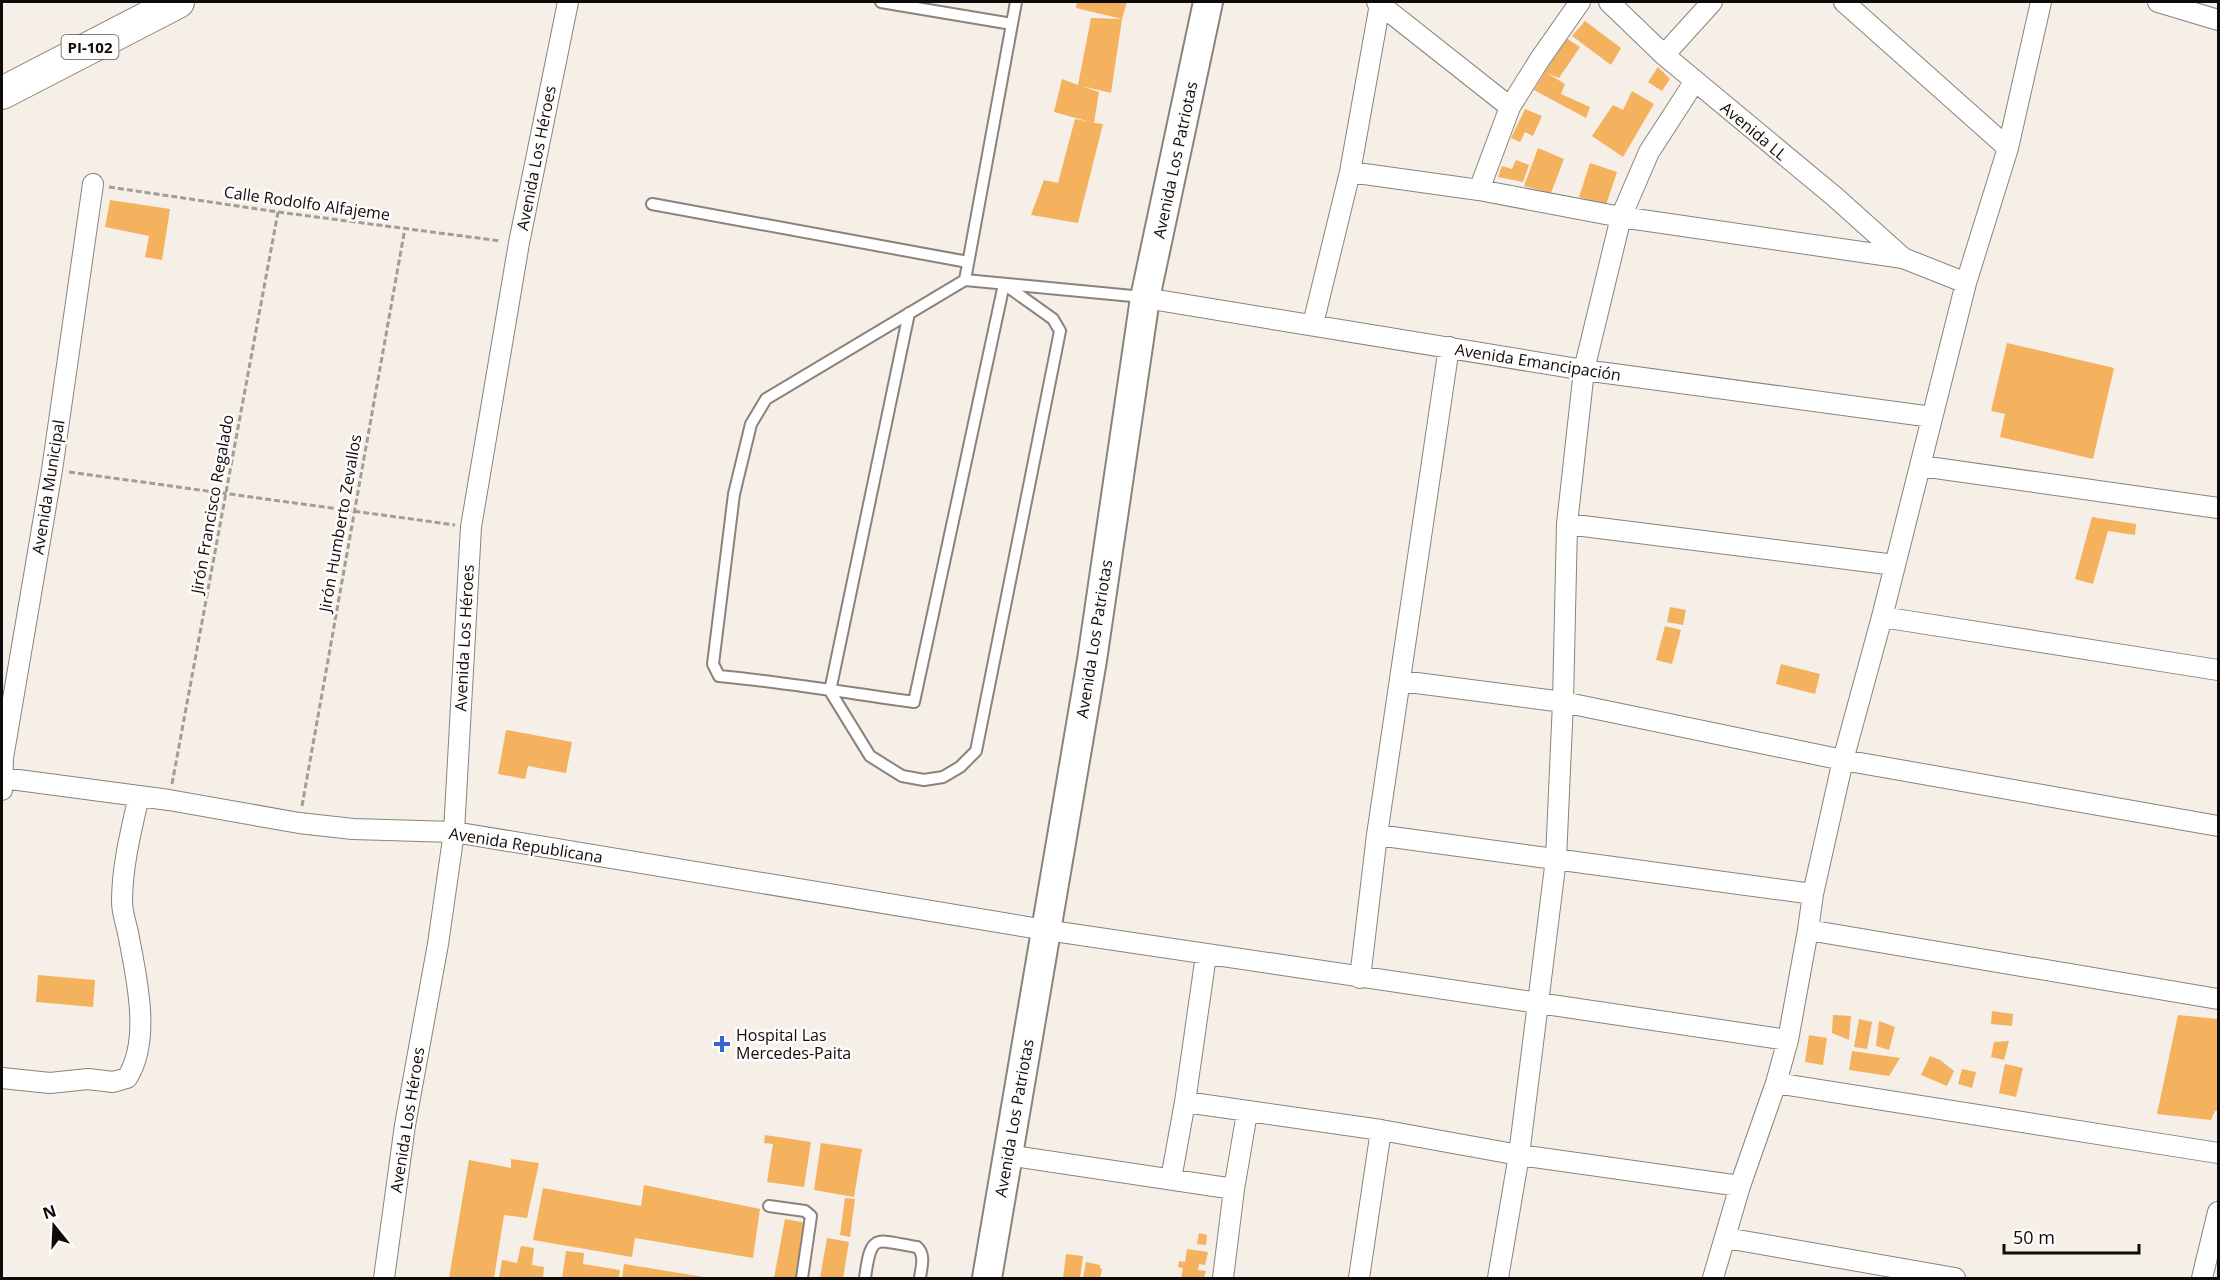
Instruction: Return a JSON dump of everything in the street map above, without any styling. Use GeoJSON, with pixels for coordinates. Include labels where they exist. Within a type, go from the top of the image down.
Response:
{"type":"FeatureCollection","features":[{"type":"Feature","properties":{"kind":"main road","name":"PI-102"},"geometry":{"type":"LineString","coordinates":[[2,93],[178,2]]}},
{"type":"Feature","properties":{"kind":"street","name":"Avenida Los Héroes"},"geometry":{"type":"LineString","coordinates":[[384,1278],[405,1125],[438,944],[454,832],[471,527],[519,243],[568,2]]}},
{"type":"Feature","properties":{"kind":"street","name":"Avenida Los Patriotas"},"geometry":{"type":"LineString","coordinates":[[987,1278],[1092,660],[1145,298],[1208,2]]}},
{"type":"Feature","properties":{"kind":"street"},"geometry":{"type":"LineString","coordinates":[[1479,190],[1510,107],[1580,2]]}},
{"type":"Feature","properties":{"kind":"street","name":"Avenida LL"},"geometry":{"type":"LineString","coordinates":[[1609,2],[1664,55],[1835,197],[1903,258]]}},
{"type":"Feature","properties":{"kind":"street"},"geometry":{"type":"LineString","coordinates":[[1664,55],[1712,2]]}},
{"type":"Feature","properties":{"kind":"street"},"geometry":{"type":"LineString","coordinates":[[1844,2],[2008,148]]}},
{"type":"Feature","properties":{"kind":"street"},"geometry":{"type":"LineString","coordinates":[[2158,2],[2218,20]]}},
{"type":"Feature","properties":{"kind":"street"},"geometry":{"type":"LineString","coordinates":[[1313,324],[1350,172],[1378,3],[1510,107]]}},
{"type":"Feature","properties":{"kind":"street"},"geometry":{"type":"LineString","coordinates":[[1713,1278],[1740,1186],[1776,1083],[1788,1040],[1813,894],[1843,760],[1921,466],[1966,283],[2008,148],[2034,6]]}},
{"type":"Feature","properties":{"kind":"street"},"geometry":{"type":"LineString","coordinates":[[1498,1278],[1519,1155],[1556,859],[1563,702],[1567,524],[1584,370],[1621,217],[1649,153],[1695,81]]}},
{"type":"Feature","properties":{"kind":"street"},"geometry":{"type":"LineString","coordinates":[[1350,172],[1479,190],[1621,217],[1903,258],[1966,283]]}},
{"type":"Feature","properties":{"kind":"street","name":"Avenida Municipal"},"geometry":{"type":"LineString","coordinates":[[2,784],[2,757],[52,470],[93,184]]}},
{"type":"Feature","properties":{"kind":"street","name":"Avenida Emancipación"},"geometry":{"type":"LineString","coordinates":[[1145,298],[1584,370],[1932,417]]}},
{"type":"Feature","properties":{"kind":"street"},"geometry":{"type":"LineString","coordinates":[[1360,978],[1377,835],[1449,347]]}},
{"type":"Feature","properties":{"kind":"street"},"geometry":{"type":"LineString","coordinates":[[1921,466],[2218,508]]}},
{"type":"Feature","properties":{"kind":"street"},"geometry":{"type":"LineString","coordinates":[[1567,524],[1895,565]]}},
{"type":"Feature","properties":{"kind":"street"},"geometry":{"type":"LineString","coordinates":[[1882,617],[2218,670]]}},
{"type":"Feature","properties":{"kind":"street"},"geometry":{"type":"LineString","coordinates":[[1401,681],[1563,702],[1843,760],[2218,826]]}},
{"type":"Feature","properties":{"kind":"street","name":"Avenida Republicana"},"geometry":{"type":"LineString","coordinates":[[2,784],[139,796],[299,823],[353,829],[454,832],[1206,955],[1788,1040]]}},
{"type":"Feature","properties":{"kind":"street"},"geometry":{"type":"LineString","coordinates":[[2,1078],[50,1083],[88,1079],[113,1082],[127,1078],[136,1065],[142,1035],[134,965],[122,903],[126,856],[139,796]]}},
{"type":"Feature","properties":{"kind":"street"},"geometry":{"type":"LineString","coordinates":[[1377,835],[1813,894]]}},
{"type":"Feature","properties":{"kind":"street"},"geometry":{"type":"LineString","coordinates":[[1808,930],[2218,999]]}},
{"type":"Feature","properties":{"kind":"street"},"geometry":{"type":"LineString","coordinates":[[1171,1179],[1185,1102],[1206,955]]}},
{"type":"Feature","properties":{"kind":"street"},"geometry":{"type":"LineString","coordinates":[[1776,1083],[2218,1153]]}},
{"type":"Feature","properties":{"kind":"street"},"geometry":{"type":"LineString","coordinates":[[1185,1102],[1247,1113],[1382,1130],[1519,1155],[1740,1186]]}},
{"type":"Feature","properties":{"kind":"street"},"geometry":{"type":"LineString","coordinates":[[1223,1278],[1234,1189],[1247,1113]]}},
{"type":"Feature","properties":{"kind":"street"},"geometry":{"type":"LineString","coordinates":[[1359,1278],[1382,1130]]}},
{"type":"Feature","properties":{"kind":"street"},"geometry":{"type":"LineString","coordinates":[[1007,1155],[1234,1189]]}},
{"type":"Feature","properties":{"kind":"street"},"geometry":{"type":"LineString","coordinates":[[2202,1278],[2218,1212]]}},
{"type":"Feature","properties":{"kind":"street"},"geometry":{"type":"LineString","coordinates":[[1726,1238],[1955,1278]]}},
{"type":"Feature","properties":{"kind":"lane"},"geometry":{"type":"LineString","coordinates":[[881,2],[1012,24]]}},
{"type":"Feature","properties":{"kind":"lane"},"geometry":{"type":"LineString","coordinates":[[964,280],[1016,2]]}},
{"type":"Feature","properties":{"kind":"lane"},"geometry":{"type":"LineString","coordinates":[[652,204],[968,262]]}},
{"type":"Feature","properties":{"kind":"lane"},"geometry":{"type":"LineString","coordinates":[[1004,284],[914,702],[719,676],[713,664],[734,494],[751,424],[766,399],[964,280],[1145,298]]}},
{"type":"Feature","properties":{"kind":"lane"},"geometry":{"type":"LineString","coordinates":[[909,313],[830,691],[870,756],[903,776],[924,780],[943,777],[960,767],[976,751],[1060,331],[1053,319],[1004,284]]}},
{"type":"Feature","properties":{"kind":"lane"},"geometry":{"type":"LineString","coordinates":[[769,1206],[805,1211],[811,1216],[802,1278]]}},
{"type":"Feature","properties":{"kind":"lane"},"geometry":{"type":"LineString","coordinates":[[865,1278],[868,1252],[872,1246],[882,1241],[917,1247],[921,1250],[923,1255],[920,1278]]}},
{"type":"Feature","properties":{"kind":"path","name":"Calle Rodolfo Alfajeme"},"geometry":{"type":"LineString","coordinates":[[93,184],[278,212],[519,243]]}},
{"type":"Feature","properties":{"kind":"path","name":"Jirón Francisco Regalado"},"geometry":{"type":"LineString","coordinates":[[169,800],[278,212]]}},
{"type":"Feature","properties":{"kind":"path","name":"Jirón Humberto Zevallos"},"geometry":{"type":"LineString","coordinates":[[299,823],[405,228]]}},
{"type":"Feature","properties":{"kind":"path"},"geometry":{"type":"LineString","coordinates":[[52,470],[471,527]]}},
{"type":"Feature","properties":{"kind":"building"},"geometry":{"type":"Polygon","coordinates":[[[1077,2],[1127,2],[1122,19],[1076,8],[1077,2]]]}},
{"type":"Feature","properties":{"kind":"building"},"geometry":{"type":"Polygon","coordinates":[[[1091,18],[1122,19],[1111,93],[1082,86],[1099,92],[1094,123],[1103,124],[1078,223],[1031,215],[1044,180],[1058,183],[1075,119],[1090,122],[1054,112],[1062,79],[1078,85],[1091,18]]]}},
{"type":"Feature","properties":{"kind":"building"},"geometry":{"type":"Polygon","coordinates":[[[1585,21],[1621,48],[1611,65],[1572,36],[1585,21]]]}},
{"type":"Feature","properties":{"kind":"building"},"geometry":{"type":"Polygon","coordinates":[[[1566,38],[1580,47],[1559,78],[1547,73],[1565,84],[1561,94],[1590,107],[1586,118],[1534,90],[1566,38]]]}},
{"type":"Feature","properties":{"kind":"building"},"geometry":{"type":"Polygon","coordinates":[[[1658,67],[1670,79],[1662,91],[1648,82],[1658,67]]]}},
{"type":"Feature","properties":{"kind":"building"},"geometry":{"type":"Polygon","coordinates":[[[1632,91],[1654,104],[1623,157],[1592,136],[1613,105],[1623,110],[1632,91]]]}},
{"type":"Feature","properties":{"kind":"building"},"geometry":{"type":"Polygon","coordinates":[[[1525,109],[1542,116],[1533,136],[1525,132],[1520,142],[1511,138],[1525,109]]]}},
{"type":"Feature","properties":{"kind":"building"},"geometry":{"type":"Polygon","coordinates":[[[1538,148],[1564,159],[1551,193],[1524,186],[1538,148]]]}},
{"type":"Feature","properties":{"kind":"building"},"geometry":{"type":"Polygon","coordinates":[[[1516,160],[1529,165],[1523,182],[1498,177],[1502,166],[1512,169],[1516,160]]]}},
{"type":"Feature","properties":{"kind":"building"},"geometry":{"type":"Polygon","coordinates":[[[1590,163],[1617,172],[1606,205],[1579,197],[1590,163]]]}},
{"type":"Feature","properties":{"kind":"building"},"geometry":{"type":"Polygon","coordinates":[[[110,200],[170,209],[162,260],[145,257],[149,236],[105,227],[110,200]]]}},
{"type":"Feature","properties":{"kind":"building"},"geometry":{"type":"Polygon","coordinates":[[[2007,343],[2114,368],[2093,459],[2000,437],[2005,414],[1991,411],[2007,343]]]}},
{"type":"Feature","properties":{"kind":"building"},"geometry":{"type":"Polygon","coordinates":[[[2092,517],[2136,524],[2135,535],[2108,531],[2093,584],[2075,579],[2092,517]]]}},
{"type":"Feature","properties":{"kind":"building"},"geometry":{"type":"Polygon","coordinates":[[[1670,607],[1686,610],[1683,625],[1667,622],[1670,607]]]}},
{"type":"Feature","properties":{"kind":"building"},"geometry":{"type":"Polygon","coordinates":[[[1665,626],[1681,630],[1672,664],[1656,660],[1665,626]]]}},
{"type":"Feature","properties":{"kind":"building"},"geometry":{"type":"Polygon","coordinates":[[[1781,664],[1820,674],[1815,694],[1776,684],[1781,664]]]}},
{"type":"Feature","properties":{"kind":"building"},"geometry":{"type":"Polygon","coordinates":[[[506,730],[572,742],[566,773],[528,766],[525,779],[498,774],[506,730]]]}},
{"type":"Feature","properties":{"kind":"building"},"geometry":{"type":"Polygon","coordinates":[[[38,975],[95,980],[93,1007],[36,1002],[38,975]]]}},
{"type":"Feature","properties":{"kind":"building"},"geometry":{"type":"Polygon","coordinates":[[[1992,1011],[2013,1014],[2012,1026],[1991,1024],[1992,1011]]]}},
{"type":"Feature","properties":{"kind":"building"},"geometry":{"type":"Polygon","coordinates":[[[1833,1015],[1851,1016],[1849,1040],[1832,1033],[1833,1015]]]}},
{"type":"Feature","properties":{"kind":"building"},"geometry":{"type":"Polygon","coordinates":[[[2178,1015],[2218,1019],[2218,1111],[2215,1111],[2211,1120],[2157,1114],[2178,1015]]]}},
{"type":"Feature","properties":{"kind":"building"},"geometry":{"type":"Polygon","coordinates":[[[1859,1019],[1872,1022],[1867,1049],[1854,1047],[1859,1019]]]}},
{"type":"Feature","properties":{"kind":"building"},"geometry":{"type":"Polygon","coordinates":[[[1879,1021],[1895,1027],[1889,1050],[1876,1046],[1879,1021]]]}},
{"type":"Feature","properties":{"kind":"building"},"geometry":{"type":"Polygon","coordinates":[[[1809,1035],[1827,1038],[1823,1065],[1805,1062],[1809,1035]]]}},
{"type":"Feature","properties":{"kind":"building"},"geometry":{"type":"Polygon","coordinates":[[[2009,1041],[2004,1060],[1991,1057],[1994,1042],[2009,1041]]]}},
{"type":"Feature","properties":{"kind":"building"},"geometry":{"type":"Polygon","coordinates":[[[1852,1051],[1900,1058],[1889,1076],[1849,1070],[1852,1051]]]}},
{"type":"Feature","properties":{"kind":"building"},"geometry":{"type":"Polygon","coordinates":[[[1930,1056],[1940,1060],[1954,1071],[1947,1086],[1921,1075],[1930,1056]]]}},
{"type":"Feature","properties":{"kind":"building"},"geometry":{"type":"Polygon","coordinates":[[[2005,1064],[2023,1068],[2016,1097],[1999,1093],[2005,1064]]]}},
{"type":"Feature","properties":{"kind":"building"},"geometry":{"type":"Polygon","coordinates":[[[1962,1069],[1976,1072],[1972,1088],[1958,1084],[1962,1069]]]}},
{"type":"Feature","properties":{"kind":"building"},"geometry":{"type":"Polygon","coordinates":[[[765,1135],[811,1142],[804,1187],[767,1182],[773,1144],[764,1143],[765,1135]]]}},
{"type":"Feature","properties":{"kind":"building"},"geometry":{"type":"Polygon","coordinates":[[[821,1143],[862,1149],[854,1197],[814,1190],[821,1143]]]}},
{"type":"Feature","properties":{"kind":"building"},"geometry":{"type":"Polygon","coordinates":[[[511,1159],[539,1163],[527,1218],[504,1215],[494,1278],[449,1278],[469,1160],[511,1168],[511,1159]]]}},
{"type":"Feature","properties":{"kind":"building"},"geometry":{"type":"Polygon","coordinates":[[[644,1185],[760,1209],[753,1258],[635,1238],[632,1257],[533,1240],[543,1188],[641,1206],[644,1185]]]}},
{"type":"Feature","properties":{"kind":"building"},"geometry":{"type":"Polygon","coordinates":[[[845,1198],[855,1199],[850,1237],[840,1235],[845,1198]]]}},
{"type":"Feature","properties":{"kind":"building"},"geometry":{"type":"Polygon","coordinates":[[[785,1219],[806,1223],[796,1278],[774,1278],[785,1219]]]}},
{"type":"Feature","properties":{"kind":"building"},"geometry":{"type":"Polygon","coordinates":[[[1199,1233],[1207,1235],[1206,1245],[1197,1244],[1199,1233]]]}},
{"type":"Feature","properties":{"kind":"building"},"geometry":{"type":"Polygon","coordinates":[[[827,1238],[849,1242],[843,1278],[820,1278],[827,1238]]]}},
{"type":"Feature","properties":{"kind":"building"},"geometry":{"type":"Polygon","coordinates":[[[521,1246],[534,1248],[532,1265],[544,1267],[543,1278],[499,1278],[502,1260],[517,1263],[521,1246]]]}},
{"type":"Feature","properties":{"kind":"building"},"geometry":{"type":"Polygon","coordinates":[[[1187,1249],[1208,1252],[1205,1265],[1199,1264],[1198,1270],[1206,1271],[1204,1278],[1181,1278],[1183,1268],[1178,1267],[1179,1261],[1185,1262],[1187,1249]]]}},
{"type":"Feature","properties":{"kind":"building"},"geometry":{"type":"Polygon","coordinates":[[[566,1251],[584,1253],[583,1264],[620,1270],[619,1278],[562,1278],[566,1251]]]}},
{"type":"Feature","properties":{"kind":"building"},"geometry":{"type":"Polygon","coordinates":[[[1066,1254],[1083,1256],[1080,1278],[1063,1278],[1066,1254]]]}},
{"type":"Feature","properties":{"kind":"building"},"geometry":{"type":"Polygon","coordinates":[[[1086,1262],[1100,1265],[1102,1269],[1100,1278],[1083,1278],[1086,1262]]]}},
{"type":"Feature","properties":{"kind":"building"},"geometry":{"type":"Polygon","coordinates":[[[624,1264],[704,1277],[704,1278],[622,1278],[624,1264]]]}},
{"type":"Feature","properties":{"kind":"place","name":"Hospital Las Mercedes-Paita"},"geometry":{"type":"Point","coordinates":[722,1044]}}]}
